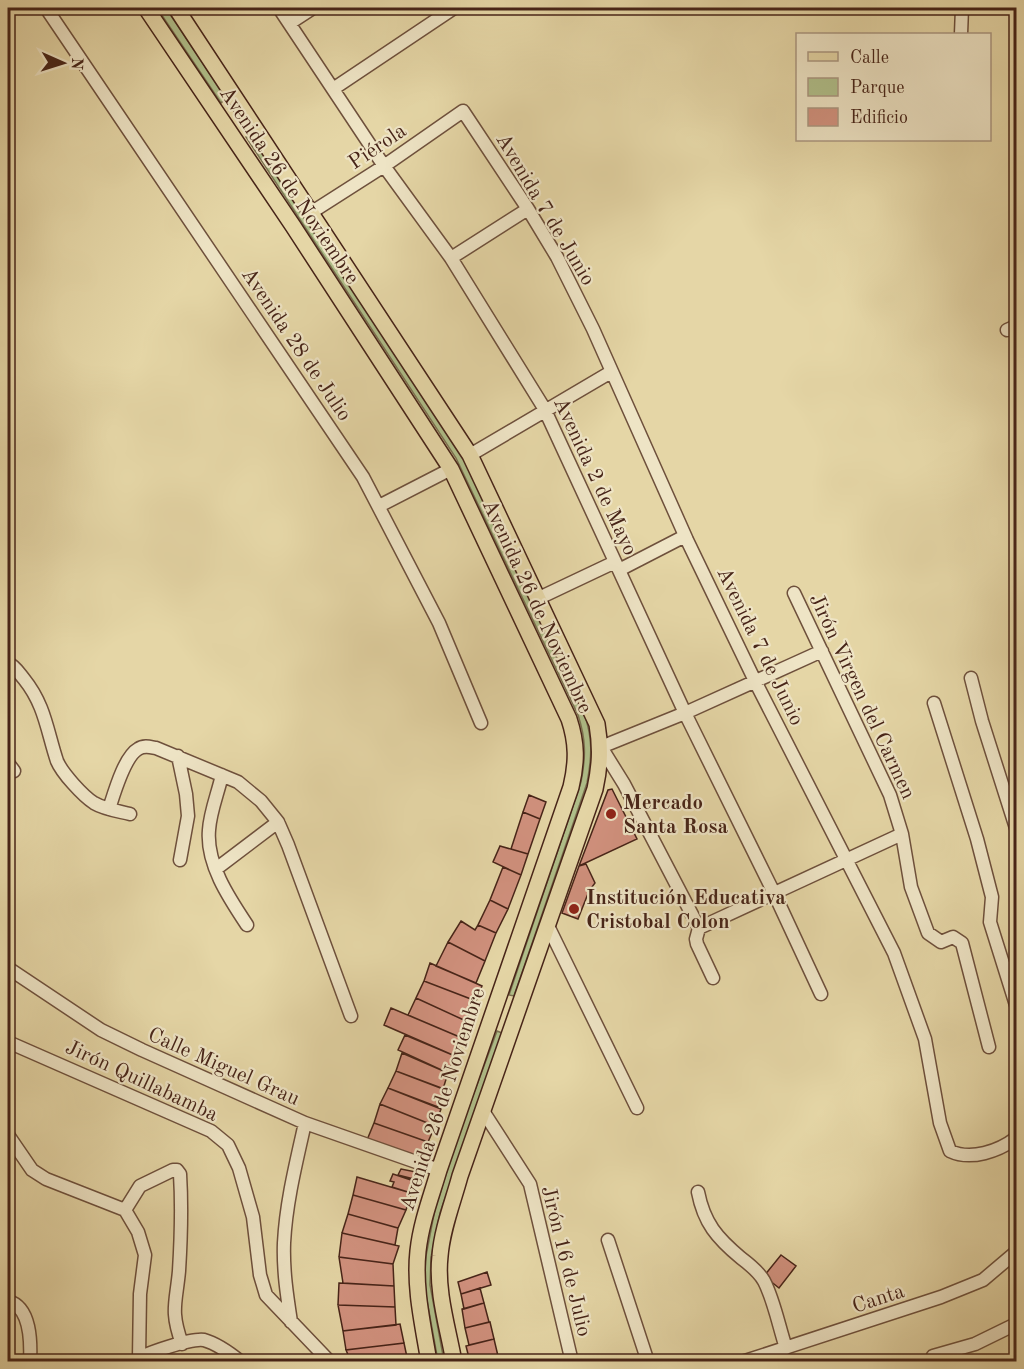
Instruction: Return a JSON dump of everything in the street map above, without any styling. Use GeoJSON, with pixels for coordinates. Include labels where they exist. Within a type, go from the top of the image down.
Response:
{"type":"FeatureCollection","features":[{"type":"Feature","properties":{"kind":"main road","name":"Avenida 26 de Noviembre"},"geometry":{"type":"LineString","coordinates":[[146,8],[451,468],[568,719],[576,750],[571,787],[439,1170],[423,1224],[418,1252],[417,1290],[429,1362]]}},
{"type":"Feature","properties":{"kind":"main road","name":"Avenida 26 de Noviembre"},"geometry":{"type":"LineString","coordinates":[[176,8],[248,114],[470,455],[597,724],[601,747],[600,767],[595,789],[457,1186],[445,1228],[439,1257],[441,1291],[454,1362]]}},
{"type":"Feature","properties":{"kind":"main road"},"geometry":{"type":"LineString","coordinates":[[228,129],[248,114]]}},
{"type":"Feature","properties":{"kind":"main road"},"geometry":{"type":"LineString","coordinates":[[494,1008],[516,1017]]}},
{"type":"Feature","properties":{"kind":"street","name":"Avenida 28 de Julio"},"geometry":{"type":"LineString","coordinates":[[46,8],[363,477],[439,623],[481,723]]}},
{"type":"Feature","properties":{"kind":"street","name":"Avenida 2 de Mayo"},"geometry":{"type":"LineString","coordinates":[[279,8],[384,166],[451,258],[545,412],[685,713],[821,994]]}},
{"type":"Feature","properties":{"kind":"street"},"geometry":{"type":"LineString","coordinates":[[290,23],[313,8]]}},
{"type":"Feature","properties":{"kind":"street"},"geometry":{"type":"LineString","coordinates":[[333,89],[454,8]]}},
{"type":"Feature","properties":{"kind":"street"},"geometry":{"type":"LineString","coordinates":[[961,33],[962,8]]}},
{"type":"Feature","properties":{"kind":"street","name":"Piérola"},"geometry":{"type":"LineString","coordinates":[[312,212],[463,111]]}},
{"type":"Feature","properties":{"kind":"street","name":"Avenida 7 de Junio"},"geometry":{"type":"LineString","coordinates":[[463,111],[528,209],[562,267],[593,329],[685,536],[756,683],[894,953],[925,1039],[940,1123],[950,1151],[960,1156],[973,1154],[1003,1148],[1017,1138]]}},
{"type":"Feature","properties":{"kind":"street"},"geometry":{"type":"LineString","coordinates":[[451,258],[528,209]]}},
{"type":"Feature","properties":{"kind":"street"},"geometry":{"type":"LineString","coordinates":[[470,455],[611,372]]}},
{"type":"Feature","properties":{"kind":"street"},"geometry":{"type":"LineString","coordinates":[[379,506],[451,468]]}},
{"type":"Feature","properties":{"kind":"street"},"geometry":{"type":"LineString","coordinates":[[538,598],[685,536]]}},
{"type":"Feature","properties":{"kind":"street","name":"Jirón Virgen del Carmen"},"geometry":{"type":"LineString","coordinates":[[794,593],[890,795],[902,834],[911,887],[928,933],[941,942],[953,937],[962,943],[990,1047]]}},
{"type":"Feature","properties":{"kind":"street"},"geometry":{"type":"LineString","coordinates":[[713,978],[697,944],[699,928],[624,784],[601,747],[756,683],[822,651]]}},
{"type":"Feature","properties":{"kind":"street"},"geometry":{"type":"LineString","coordinates":[[8,663],[30,687],[41,707],[49,726],[58,763],[75,785],[94,803],[130,814]]}},
{"type":"Feature","properties":{"kind":"street"},"geometry":{"type":"LineString","coordinates":[[971,678],[981,721],[1017,828]]}},
{"type":"Feature","properties":{"kind":"street"},"geometry":{"type":"LineString","coordinates":[[934,703],[982,858],[992,897],[990,922],[1017,1005]]}},
{"type":"Feature","properties":{"kind":"street"},"geometry":{"type":"LineString","coordinates":[[109,809],[125,767],[134,752],[147,746],[178,756],[238,782],[261,801],[278,822],[288,845],[351,1016]]}},
{"type":"Feature","properties":{"kind":"street"},"geometry":{"type":"LineString","coordinates":[[178,756],[188,816],[180,860]]}},
{"type":"Feature","properties":{"kind":"street"},"geometry":{"type":"LineString","coordinates":[[222,775],[209,829],[209,844],[216,869],[230,899],[247,925]]}},
{"type":"Feature","properties":{"kind":"street"},"geometry":{"type":"LineString","coordinates":[[216,869],[278,822]]}},
{"type":"Feature","properties":{"kind":"street"},"geometry":{"type":"LineString","coordinates":[[699,928],[902,834]]}},
{"type":"Feature","properties":{"kind":"street"},"geometry":{"type":"LineString","coordinates":[[548,926],[637,1108]]}},
{"type":"Feature","properties":{"kind":"street","name":"Calle Miguel Grau"},"geometry":{"type":"LineString","coordinates":[[8,968],[101,1030],[142,1050],[305,1123],[439,1170]]}},
{"type":"Feature","properties":{"kind":"street","name":"Jirón Quillabamba"},"geometry":{"type":"LineString","coordinates":[[8,1042],[211,1131],[228,1145],[239,1168],[253,1217],[260,1275],[266,1295],[330,1362]]}},
{"type":"Feature","properties":{"kind":"street","name":"Jirón 16 de Julio"},"geometry":{"type":"LineString","coordinates":[[483,1111],[530,1184],[572,1362]]}},
{"type":"Feature","properties":{"kind":"street"},"geometry":{"type":"LineString","coordinates":[[291,1322],[285,1282],[284,1244],[292,1182],[305,1123]]}},
{"type":"Feature","properties":{"kind":"street"},"geometry":{"type":"LineString","coordinates":[[8,1135],[32,1170],[46,1179],[125,1209],[138,1232],[145,1255],[140,1294],[137,1360],[182,1344],[201,1340],[223,1348],[241,1362]]}},
{"type":"Feature","properties":{"kind":"street"},"geometry":{"type":"LineString","coordinates":[[125,1209],[140,1186],[173,1170],[177,1170],[180,1174],[182,1215],[179,1272],[174,1303],[175,1324],[182,1344]]}},
{"type":"Feature","properties":{"kind":"street"},"geometry":{"type":"LineString","coordinates":[[698,1192],[701,1207],[711,1228],[763,1280],[786,1348]]}},
{"type":"Feature","properties":{"kind":"street"},"geometry":{"type":"LineString","coordinates":[[608,1240],[648,1362]]}},
{"type":"Feature","properties":{"kind":"street","name":"Canta"},"geometry":{"type":"LineString","coordinates":[[742,1362],[941,1297],[983,1280],[1017,1252]]}},
{"type":"Feature","properties":{"kind":"street"},"geometry":{"type":"LineString","coordinates":[[8,1301],[19,1307],[25,1317],[29,1332],[30,1362]]}},
{"type":"Feature","properties":{"kind":"street"},"geometry":{"type":"LineString","coordinates":[[933,1356],[975,1344],[1017,1324]]}},
{"type":"Feature","properties":{"kind":"green space"},"geometry":{"type":"Polygon","coordinates":[[[157,8],[166,8],[226,98],[221,103],[157,8]]]}},
{"type":"Feature","properties":{"kind":"green space"},"geometry":{"type":"Polygon","coordinates":[[[250,134],[462,455],[587,722],[591,748],[587,783],[514,996],[509,995],[581,782],[584,748],[583,732],[578,715],[456,458],[246,137],[250,134]]]}},
{"type":"Feature","properties":{"kind":"green space"},"geometry":{"type":"Polygon","coordinates":[[[497,1031],[502,1033],[440,1213],[431,1257],[430,1285],[444,1361],[438,1361],[424,1284],[426,1256],[435,1209],[459,1133],[497,1031]]]}},
{"type":"Feature","properties":{"kind":"building","name":"Mercado Santa Rosa"},"geometry":{"type":"Polygon","coordinates":[[[612,789],[637,839],[579,866],[608,790],[612,789]]]}},
{"type":"Feature","properties":{"kind":"building"},"geometry":{"type":"Polygon","coordinates":[[[529,795],[546,802],[540,819],[523,812],[529,795]]]}},
{"type":"Feature","properties":{"kind":"building"},"geometry":{"type":"Polygon","coordinates":[[[523,812],[540,819],[528,854],[511,849],[523,812]]]}},
{"type":"Feature","properties":{"kind":"building"},"geometry":{"type":"Polygon","coordinates":[[[500,846],[528,854],[521,875],[493,862],[500,846]]]}},
{"type":"Feature","properties":{"kind":"building"},"geometry":{"type":"Polygon","coordinates":[[[586,864],[595,883],[589,891],[578,919],[562,913],[579,866],[586,864]]]}},
{"type":"Feature","properties":{"kind":"building"},"geometry":{"type":"Polygon","coordinates":[[[503,867],[521,875],[508,909],[490,900],[503,867]]]}},
{"type":"Feature","properties":{"kind":"building"},"geometry":{"type":"Polygon","coordinates":[[[490,900],[508,909],[496,933],[478,925],[490,900]]]}},
{"type":"Feature","properties":{"kind":"building"},"geometry":{"type":"Polygon","coordinates":[[[461,921],[475,930],[478,925],[496,933],[485,961],[448,942],[461,921]]]}},
{"type":"Feature","properties":{"kind":"building"},"geometry":{"type":"Polygon","coordinates":[[[448,942],[485,961],[476,983],[436,966],[448,942]]]}},
{"type":"Feature","properties":{"kind":"building"},"geometry":{"type":"Polygon","coordinates":[[[430,963],[482,986],[476,1001],[424,981],[430,963]]]}},
{"type":"Feature","properties":{"kind":"building"},"geometry":{"type":"Polygon","coordinates":[[[424,981],[476,1001],[466,1021],[416,998],[424,981]]]}},
{"type":"Feature","properties":{"kind":"building"},"geometry":{"type":"Polygon","coordinates":[[[416,998],[466,1021],[462,1038],[408,1015],[416,998]]]}},
{"type":"Feature","properties":{"kind":"building"},"geometry":{"type":"Polygon","coordinates":[[[391,1008],[462,1038],[455,1056],[384,1025],[391,1008]]]}},
{"type":"Feature","properties":{"kind":"building"},"geometry":{"type":"Polygon","coordinates":[[[405,1035],[455,1056],[448,1073],[398,1050],[405,1035]]]}},
{"type":"Feature","properties":{"kind":"building"},"geometry":{"type":"Polygon","coordinates":[[[402,1053],[448,1073],[443,1089],[396,1071],[402,1053]]]}},
{"type":"Feature","properties":{"kind":"building"},"geometry":{"type":"Polygon","coordinates":[[[396,1071],[444,1089],[438,1107],[388,1088],[396,1071]]]}},
{"type":"Feature","properties":{"kind":"building"},"geometry":{"type":"Polygon","coordinates":[[[388,1088],[441,1109],[435,1126],[380,1104],[388,1088]]]}},
{"type":"Feature","properties":{"kind":"building"},"geometry":{"type":"Polygon","coordinates":[[[380,1104],[435,1126],[428,1142],[374,1123],[380,1104]]]}},
{"type":"Feature","properties":{"kind":"building"},"geometry":{"type":"Polygon","coordinates":[[[374,1123],[428,1142],[422,1157],[367,1140],[374,1123]]]}},
{"type":"Feature","properties":{"kind":"building"},"geometry":{"type":"Polygon","coordinates":[[[401,1169],[416,1172],[414,1179],[398,1175],[401,1169]]]}},
{"type":"Feature","properties":{"kind":"building"},"geometry":{"type":"Polygon","coordinates":[[[393,1174],[414,1181],[411,1193],[392,1187],[394,1182],[390,1181],[393,1174]]]}},
{"type":"Feature","properties":{"kind":"building"},"geometry":{"type":"Polygon","coordinates":[[[357,1177],[411,1193],[406,1210],[353,1195],[357,1177]]]}},
{"type":"Feature","properties":{"kind":"building"},"geometry":{"type":"Polygon","coordinates":[[[353,1195],[406,1210],[398,1228],[348,1214],[353,1195]]]}},
{"type":"Feature","properties":{"kind":"building"},"geometry":{"type":"Polygon","coordinates":[[[348,1214],[398,1228],[395,1245],[342,1233],[348,1214]]]}},
{"type":"Feature","properties":{"kind":"building"},"geometry":{"type":"Polygon","coordinates":[[[342,1233],[399,1246],[393,1264],[339,1257],[342,1233]]]}},
{"type":"Feature","properties":{"kind":"building"},"geometry":{"type":"Polygon","coordinates":[[[781,1255],[796,1266],[779,1288],[764,1276],[781,1255]]]}},
{"type":"Feature","properties":{"kind":"building"},"geometry":{"type":"Polygon","coordinates":[[[339,1257],[393,1264],[394,1286],[343,1283],[339,1257]]]}},
{"type":"Feature","properties":{"kind":"building"},"geometry":{"type":"Polygon","coordinates":[[[487,1272],[491,1285],[461,1294],[458,1282],[487,1272]]]}},
{"type":"Feature","properties":{"kind":"building"},"geometry":{"type":"Polygon","coordinates":[[[339,1283],[394,1286],[395,1307],[338,1305],[339,1283]]]}},
{"type":"Feature","properties":{"kind":"building"},"geometry":{"type":"Polygon","coordinates":[[[480,1288],[484,1303],[464,1309],[461,1294],[480,1288]]]}},
{"type":"Feature","properties":{"kind":"building"},"geometry":{"type":"Polygon","coordinates":[[[484,1303],[489,1322],[465,1328],[462,1309],[484,1303]]]}},
{"type":"Feature","properties":{"kind":"building"},"geometry":{"type":"Polygon","coordinates":[[[338,1305],[395,1307],[396,1325],[343,1331],[338,1305]]]}},
{"type":"Feature","properties":{"kind":"building"},"geometry":{"type":"Polygon","coordinates":[[[490,1322],[494,1339],[469,1345],[465,1328],[490,1322]]]}},
{"type":"Feature","properties":{"kind":"building"},"geometry":{"type":"Polygon","coordinates":[[[400,1324],[404,1343],[346,1350],[343,1331],[400,1324]]]}},
{"type":"Feature","properties":{"kind":"building"},"geometry":{"type":"Polygon","coordinates":[[[494,1339],[498,1356],[470,1362],[466,1346],[494,1339]]]}},
{"type":"Feature","properties":{"kind":"building"},"geometry":{"type":"Polygon","coordinates":[[[404,1343],[408,1362],[351,1362],[346,1350],[404,1343]]]}},
{"type":"Feature","properties":{"kind":"place","name":"Mercado Santa Rosa"},"geometry":{"type":"Point","coordinates":[611,814]}},
{"type":"Feature","properties":{"kind":"place","name":"Institución Educativa Cristobal Colon"},"geometry":{"type":"Point","coordinates":[574,909]}}]}
